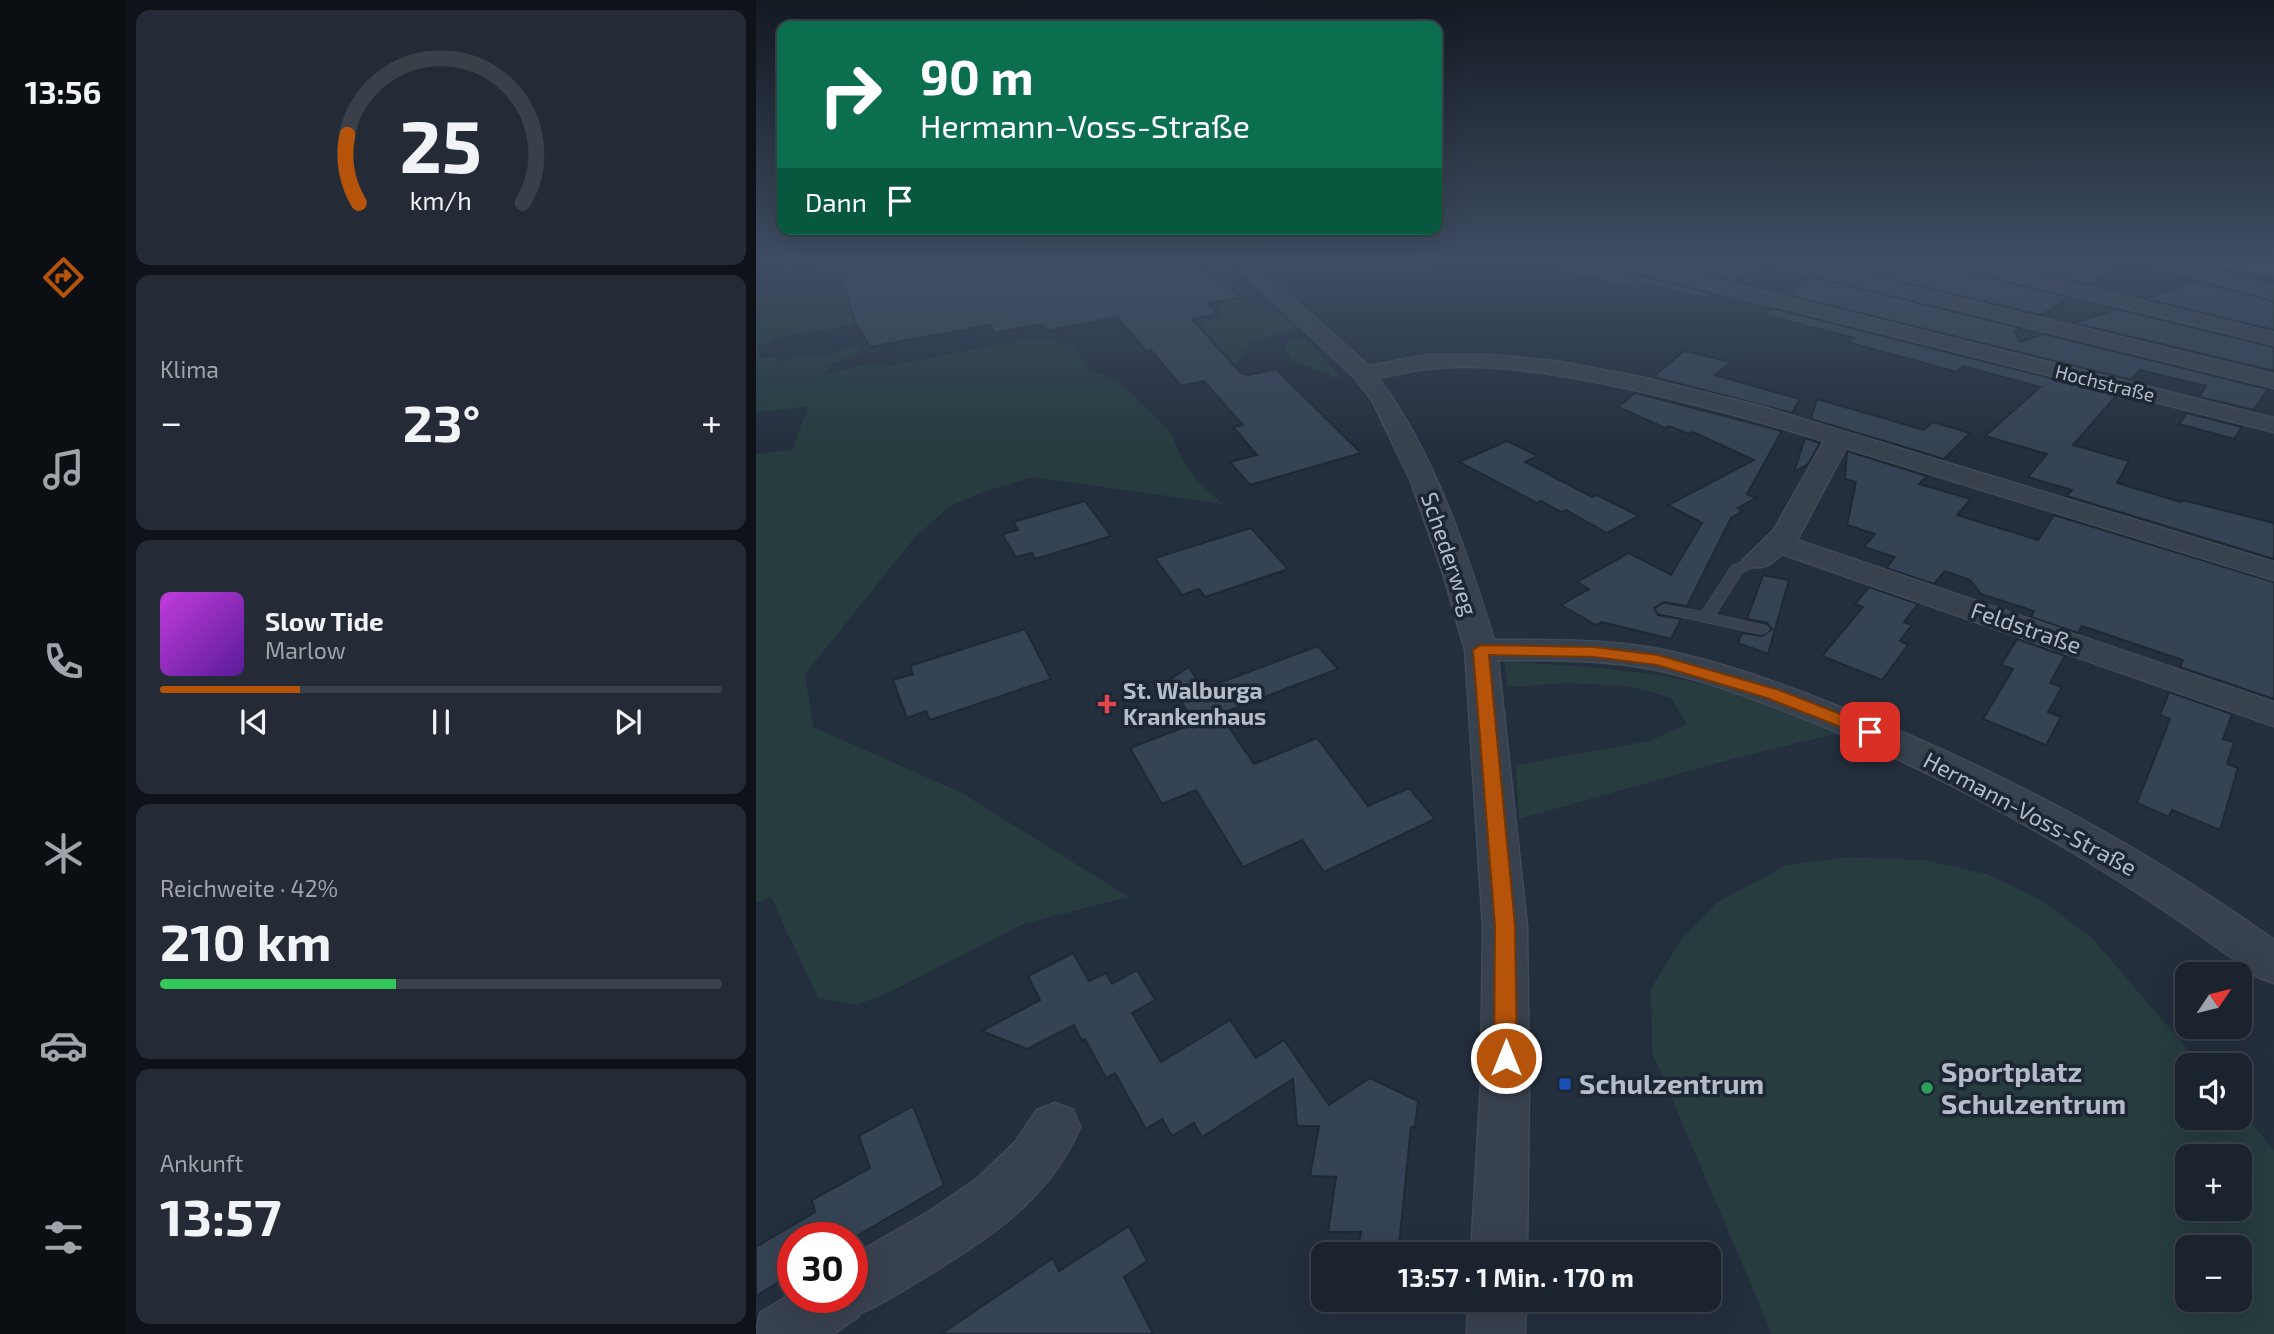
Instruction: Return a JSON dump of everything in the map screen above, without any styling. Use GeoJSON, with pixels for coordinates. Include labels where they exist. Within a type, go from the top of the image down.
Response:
{"type":"FeatureCollection","features":[{"type":"Feature","properties":{"kind":"street","name":"Schederweg"},"geometry":{"type":"LineString","coordinates":[[1310,321],[1364,374],[1383,400],[1423,479],[1458,573],[1481,650],[1505,926],[1505,1082],[1499,1242]]}},
{"type":"Feature","properties":{"kind":"street","name":"Hochstraße"},"geometry":{"type":"LineString","coordinates":[[1859,321],[2274,425]]}},
{"type":"Feature","properties":{"kind":"street"},"geometry":{"type":"LineString","coordinates":[[2029,321],[2274,381]]}},
{"type":"Feature","properties":{"kind":"street"},"geometry":{"type":"LineString","coordinates":[[2199,321],[2274,340]]}},
{"type":"Feature","properties":{"kind":"street"},"geometry":{"type":"LineString","coordinates":[[1364,374],[1415,364],[1465,360],[1556,368],[1708,399],[2274,571]]}},
{"type":"Feature","properties":{"kind":"street"},"geometry":{"type":"LineString","coordinates":[[1768,552],[1786,535],[1839,437]]}},
{"type":"Feature","properties":{"kind":"street","name":"Feldstraße"},"geometry":{"type":"LineString","coordinates":[[1768,552],[2274,714]]}},
{"type":"Feature","properties":{"kind":"street","name":"Hermann-Voss-Straße"},"geometry":{"type":"LineString","coordinates":[[1481,650],[1594,652],[1658,660],[1709,673],[1853,724],[1967,776],[2063,826],[2196,909],[2274,964]]}},
{"type":"Feature","properties":{"kind":"street"},"geometry":{"type":"LineString","coordinates":[[868,1278],[961,1223],[1010,1185],[1034,1160],[1055,1127]]}},
{"type":"Feature","properties":{"kind":"street"},"geometry":{"type":"LineString","coordinates":[[1496,1334],[1497,1312]]}},
{"type":"Feature","properties":{"kind":"street"},"geometry":{"type":"LineString","coordinates":[[781,1334],[813,1313]]}},
{"type":"Feature","properties":{"kind":"lane"},"geometry":{"type":"LineString","coordinates":[[1706,618],[1737,569],[1768,552]]}},
{"type":"Feature","properties":{"kind":"lane"},"geometry":{"type":"LineString","coordinates":[[1664,609],[1761,629]]}},
{"type":"Feature","properties":{"kind":"green space"},"geometry":{"type":"Polygon","coordinates":[[[756,321],[859,321],[771,339],[771,342],[758,345],[760,359],[773,357],[775,361],[840,352],[839,349],[860,346],[862,352],[832,364],[825,374],[867,364],[892,365],[1035,338],[1072,345],[1090,370],[1118,381],[1169,430],[1183,461],[1196,480],[1223,504],[1033,477],[982,492],[949,507],[916,536],[805,674],[813,727],[960,792],[1129,897],[1023,924],[890,992],[856,1005],[818,998],[771,897],[756,903],[756,454],[792,450],[808,407],[756,412],[756,321]]]}},
{"type":"Feature","properties":{"kind":"green space"},"geometry":{"type":"Polygon","coordinates":[[[1290,321],[1299,328],[1251,342],[1237,363],[1226,367],[1213,339],[1198,322],[1290,321]]]}},
{"type":"Feature","properties":{"kind":"green space"},"geometry":{"type":"Polygon","coordinates":[[[1303,337],[1344,381],[1291,360],[1285,348],[1291,341],[1303,337]]]}},
{"type":"Feature","properties":{"kind":"green space"},"geometry":{"type":"Polygon","coordinates":[[[1504,661],[1603,668],[1677,679],[1737,694],[1843,732],[1732,759],[1519,819],[1516,765],[1649,741],[1687,724],[1671,698],[1633,687],[1565,683],[1508,687],[1504,661]]]}},
{"type":"Feature","properties":{"kind":"green space","name":"Sportplatz Schulzentrum"},"geometry":{"type":"Polygon","coordinates":[[[1848,857],[1924,860],[1987,874],[2039,899],[2092,938],[2175,1035],[2175,1040],[2180,1040],[2191,1053],[2175,1053],[2175,1130],[2252,1130],[2252,1124],[2274,1150],[2274,1334],[1772,1334],[1652,1052],[1651,988],[1682,939],[1718,902],[1787,865],[1848,857]]]}},
{"type":"Feature","properties":{"kind":"building"},"geometry":{"type":"Polygon","coordinates":[[[1095,321],[1046,331],[1042,324],[994,333],[990,325],[870,347],[855,322],[1095,321]]]}},
{"type":"Feature","properties":{"kind":"building"},"geometry":{"type":"Polygon","coordinates":[[[1121,321],[1194,321],[1241,373],[1248,375],[1276,369],[1361,453],[1250,485],[1230,462],[1257,455],[1233,427],[1243,425],[1204,381],[1181,386],[1151,350],[1146,351],[1121,321]]]}},
{"type":"Feature","properties":{"kind":"building"},"geometry":{"type":"Polygon","coordinates":[[[1788,321],[1825,321],[2117,395],[2073,445],[2129,461],[2117,483],[2181,502],[2183,500],[2274,523],[2274,559],[2067,496],[2072,490],[2028,477],[2047,454],[1985,436],[2040,387],[1963,366],[1957,372],[1847,342],[1854,338],[1788,321]]]}},
{"type":"Feature","properties":{"kind":"building"},"geometry":{"type":"Polygon","coordinates":[[[1894,321],[1994,321],[2021,328],[2015,332],[2020,342],[2044,334],[2268,389],[2254,410],[2199,397],[2206,386],[2140,370],[2131,380],[1894,321]]]}},
{"type":"Feature","properties":{"kind":"building"},"geometry":{"type":"Polygon","coordinates":[[[2167,321],[2274,347],[2274,371],[2074,323],[2167,321]]]}},
{"type":"Feature","properties":{"kind":"building"},"geometry":{"type":"Polygon","coordinates":[[[2238,321],[2274,321],[2274,330],[2238,321]]]}},
{"type":"Feature","properties":{"kind":"building"},"geometry":{"type":"Polygon","coordinates":[[[1684,351],[1731,362],[1715,375],[1800,399],[1792,413],[1653,377],[1684,351]]]}},
{"type":"Feature","properties":{"kind":"building"},"geometry":{"type":"Polygon","coordinates":[[[1635,393],[1782,431],[1747,494],[1756,498],[1738,508],[1743,511],[1731,518],[1687,606],[1664,602],[1654,608],[1658,615],[1681,619],[1671,639],[1602,622],[1596,625],[1561,605],[1589,589],[1577,582],[1629,553],[1671,575],[1702,523],[1668,505],[1754,460],[1693,432],[1689,434],[1669,426],[1665,428],[1618,407],[1635,393]]]}},
{"type":"Feature","properties":{"kind":"building"},"geometry":{"type":"Polygon","coordinates":[[[1817,399],[1924,430],[1933,422],[1970,433],[1944,459],[1811,419],[1817,399]]]}},
{"type":"Feature","properties":{"kind":"building"},"geometry":{"type":"Polygon","coordinates":[[[2187,413],[2242,427],[2234,439],[2179,424],[2187,413]]]}},
{"type":"Feature","properties":{"kind":"building"},"geometry":{"type":"Polygon","coordinates":[[[1805,438],[1820,443],[1808,464],[1794,472],[1805,438]]]}},
{"type":"Feature","properties":{"kind":"building"},"geometry":{"type":"Polygon","coordinates":[[[1507,441],[1538,456],[1525,462],[1592,497],[1597,495],[1639,516],[1607,533],[1566,510],[1561,512],[1541,501],[1537,503],[1459,462],[1507,441]]]}},
{"type":"Feature","properties":{"kind":"building"},"geometry":{"type":"Polygon","coordinates":[[[1847,451],[1927,476],[1919,484],[1971,499],[1957,515],[2038,540],[2054,515],[2274,582],[2274,699],[2180,667],[2183,660],[2082,626],[2078,633],[2031,617],[2034,611],[1981,594],[1970,580],[1945,571],[1934,584],[1886,568],[1895,557],[1864,547],[1875,534],[1847,525],[1856,482],[1845,479],[1847,451]]]}},
{"type":"Feature","properties":{"kind":"building"},"geometry":{"type":"Polygon","coordinates":[[[1085,501],[1111,536],[1035,559],[1032,553],[1016,557],[1002,534],[1018,530],[1013,522],[1085,501]]]}},
{"type":"Feature","properties":{"kind":"building"},"geometry":{"type":"Polygon","coordinates":[[[1251,528],[1288,569],[1205,597],[1199,589],[1182,595],[1155,558],[1251,528]]]}},
{"type":"Feature","properties":{"kind":"building"},"geometry":{"type":"Polygon","coordinates":[[[1763,575],[1789,580],[1768,654],[1738,643],[1742,633],[1762,636],[1772,629],[1767,623],[1747,619],[1763,575]]]}},
{"type":"Feature","properties":{"kind":"building"},"geometry":{"type":"Polygon","coordinates":[[[1869,587],[1918,604],[1904,622],[1912,625],[1900,641],[1908,645],[1882,680],[1822,656],[1863,607],[1855,604],[1869,587]]]}},
{"type":"Feature","properties":{"kind":"building"},"geometry":{"type":"Polygon","coordinates":[[[1025,629],[1051,679],[930,720],[926,711],[907,718],[893,680],[913,674],[910,666],[1025,629]]]}},
{"type":"Feature","properties":{"kind":"building"},"geometry":{"type":"Polygon","coordinates":[[[2017,639],[2065,656],[2050,683],[2062,687],[2048,712],[2061,717],[2046,745],[1983,719],[2013,669],[2001,665],[2017,639]]]}},
{"type":"Feature","properties":{"kind":"building"},"geometry":{"type":"Polygon","coordinates":[[[1318,646],[1338,669],[1220,714],[1254,764],[1317,738],[1368,806],[1409,788],[1435,819],[1324,872],[1302,840],[1243,867],[1196,790],[1162,804],[1130,748],[1195,723],[1168,681],[1189,667],[1203,689],[1318,646]]]}},
{"type":"Feature","properties":{"kind":"building"},"geometry":{"type":"Polygon","coordinates":[[[2169,692],[2232,714],[2223,739],[2234,742],[2227,764],[2238,768],[2220,830],[2172,810],[2169,817],[2137,803],[2170,719],[2160,715],[2169,692]]]}},
{"type":"Feature","properties":{"kind":"building"},"geometry":{"type":"Polygon","coordinates":[[[1073,953],[1089,981],[1106,973],[1112,984],[1137,970],[1155,1000],[1132,1013],[1161,1062],[1230,1020],[1256,1058],[1284,1040],[1329,1105],[1370,1078],[1418,1101],[1415,1127],[1411,1127],[1399,1242],[1359,1242],[1361,1232],[1328,1232],[1336,1177],[1310,1176],[1319,1126],[1297,1126],[1293,1079],[1202,1137],[1194,1123],[1172,1136],[1162,1119],[1146,1129],[1115,1073],[1106,1078],[1085,1039],[1082,1041],[1074,1025],[1027,1049],[982,1031],[1040,1000],[1028,976],[1073,953]]]}},
{"type":"Feature","properties":{"kind":"building"},"geometry":{"type":"Polygon","coordinates":[[[913,1106],[944,1185],[868,1229],[868,1222],[798,1222],[815,1212],[812,1200],[870,1168],[859,1136],[913,1106]]]}},
{"type":"Feature","properties":{"kind":"building"},"geometry":{"type":"Polygon","coordinates":[[[1129,1226],[1147,1261],[1124,1277],[1153,1334],[941,1334],[1053,1258],[1059,1271],[1129,1226]]]}},
{"type":"Feature","properties":{"kind":"building"},"geometry":{"type":"Polygon","coordinates":[[[777,1235],[777,1284],[756,1296],[756,1247],[777,1235]]]}},
{"type":"Feature","properties":{"kind":"place","name":"St. Walburga Krankenhaus"},"geometry":{"type":"Point","coordinates":[1107,704]}},
{"type":"Feature","properties":{"kind":"place","name":"Schulzentrum"},"geometry":{"type":"Point","coordinates":[1565,1084]}},
{"type":"Feature","properties":{"kind":"place","name":"Sportplatz Schulzentrum"},"geometry":{"type":"Point","coordinates":[1927,1088]}},
{"type":"Feature","properties":{"kind":"route"},"geometry":{"type":"LineString","coordinates":[[1506,1058],[1505,926],[1481,650],[1594,652],[1658,660],[1773,694],[1870,732]]}}]}
